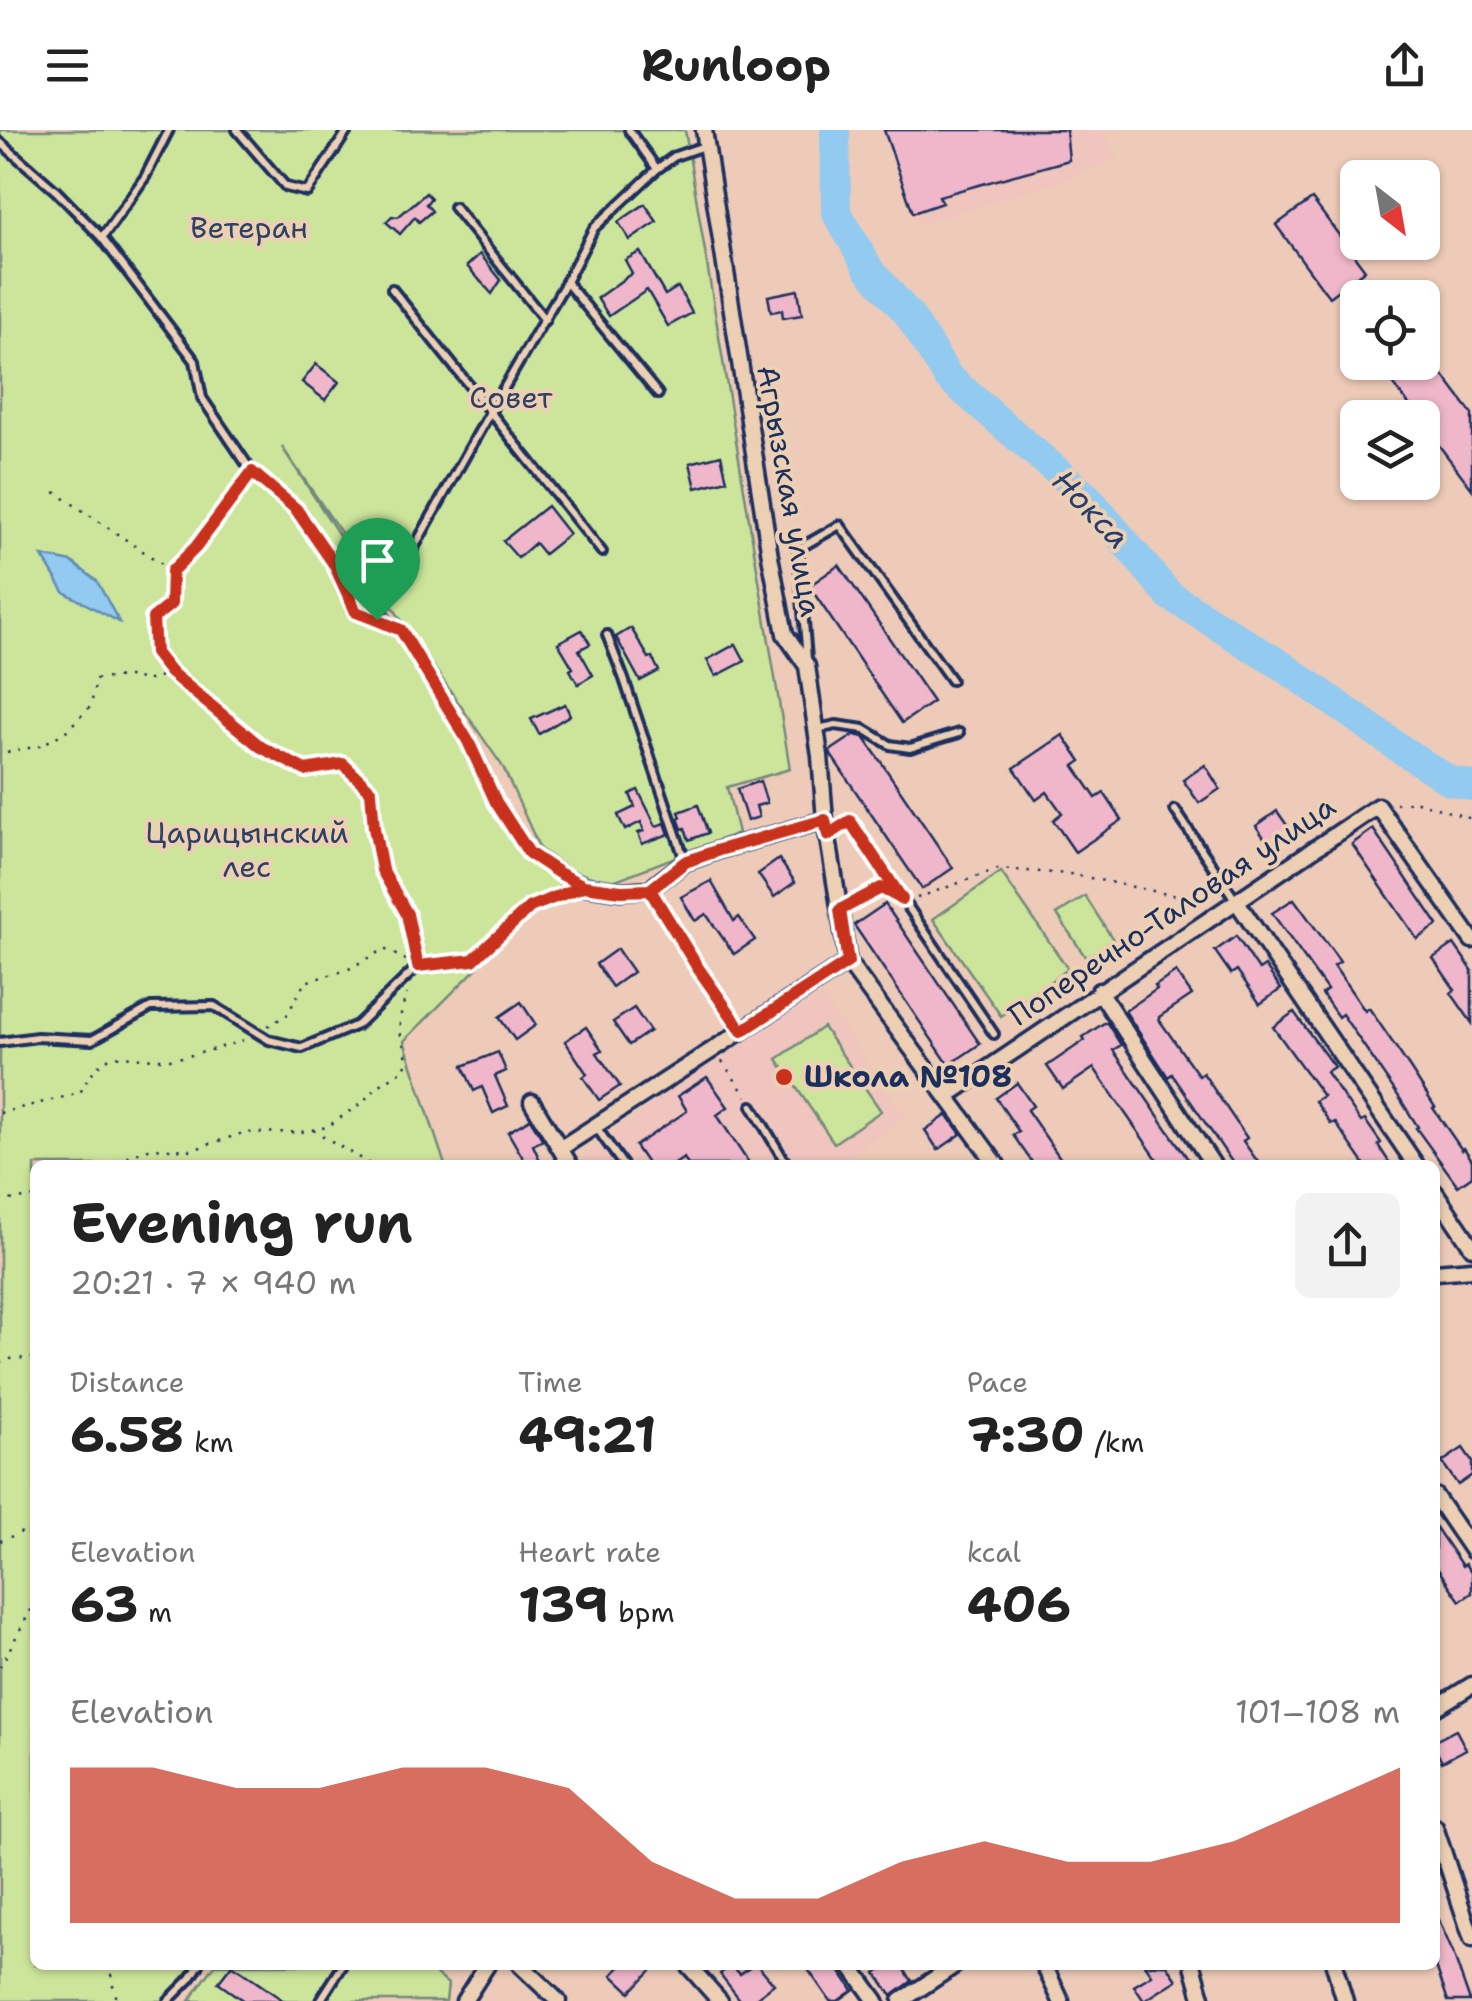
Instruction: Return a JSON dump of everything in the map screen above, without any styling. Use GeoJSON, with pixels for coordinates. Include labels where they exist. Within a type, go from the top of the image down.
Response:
{"type":"FeatureCollection","features":[{"type":"Feature","properties":{"kind":"street","name":"Агрызская улица"},"geometry":{"type":"LineString","coordinates":[[705,138],[770,556],[786,634],[807,666],[826,827],[848,962],[994,1160]]}},
{"type":"Feature","properties":{"kind":"street"},"geometry":{"type":"LineString","coordinates":[[1378,806],[1472,940]]}},
{"type":"Feature","properties":{"kind":"street","name":"Поперечно-Таловая улица"},"geometry":{"type":"LineString","coordinates":[[947,1096],[1378,806]]}},
{"type":"Feature","properties":{"kind":"street"},"geometry":{"type":"LineString","coordinates":[[584,886],[650,890],[685,862],[719,850],[826,827]]}},
{"type":"Feature","properties":{"kind":"street"},"geometry":{"type":"LineString","coordinates":[[1237,902],[1413,1160]]}},
{"type":"Feature","properties":{"kind":"street"},"geometry":{"type":"LineString","coordinates":[[561,1148],[848,962]]}},
{"type":"Feature","properties":{"kind":"street"},"geometry":{"type":"LineString","coordinates":[[1100,991],[1210,1160]]}},
{"type":"Feature","properties":{"kind":"street"},"geometry":{"type":"LineString","coordinates":[[532,1102],[567,1160]]}},
{"type":"Feature","properties":{"kind":"street"},"geometry":{"type":"LineString","coordinates":[[1440,1199],[1472,1247]]}},
{"type":"Feature","properties":{"kind":"street"},"geometry":{"type":"LineString","coordinates":[[1440,1272],[1472,1269]]}},
{"type":"Feature","properties":{"kind":"street"},"geometry":{"type":"LineString","coordinates":[[1440,1503],[1472,1550]]}},
{"type":"Feature","properties":{"kind":"street"},"geometry":{"type":"LineString","coordinates":[[1440,1705],[1472,1685]]}},
{"type":"Feature","properties":{"kind":"street"},"geometry":{"type":"LineString","coordinates":[[1440,1843],[1472,1939]]}},
{"type":"Feature","properties":{"kind":"street"},"geometry":{"type":"LineString","coordinates":[[464,2001],[484,1970]]}},
{"type":"Feature","properties":{"kind":"street"},"geometry":{"type":"LineString","coordinates":[[525,1970],[558,2001]]}},
{"type":"Feature","properties":{"kind":"street"},"geometry":{"type":"LineString","coordinates":[[692,1970],[720,2001]]}},
{"type":"Feature","properties":{"kind":"street"},"geometry":{"type":"LineString","coordinates":[[854,1970],[876,2001]]}},
{"type":"Feature","properties":{"kind":"street"},"geometry":{"type":"LineString","coordinates":[[901,2001],[948,1970]]}},
{"type":"Feature","properties":{"kind":"street"},"geometry":{"type":"LineString","coordinates":[[1046,1970],[1061,2001]]}},
{"type":"Feature","properties":{"kind":"street"},"geometry":{"type":"LineString","coordinates":[[1194,1970],[1203,2001]]}},
{"type":"Feature","properties":{"kind":"street"},"geometry":{"type":"LineString","coordinates":[[1336,1970],[1345,2001]]}},
{"type":"Feature","properties":{"kind":"lane"},"geometry":{"type":"LineString","coordinates":[[102,238],[144,177],[169,130]]}},
{"type":"Feature","properties":{"kind":"lane"},"geometry":{"type":"LineString","coordinates":[[237,130],[286,187],[307,192],[348,130]]}},
{"type":"Feature","properties":{"kind":"lane"},"geometry":{"type":"LineString","coordinates":[[630,130],[657,169]]}},
{"type":"Feature","properties":{"kind":"lane"},"geometry":{"type":"LineString","coordinates":[[377,620],[594,228],[657,169],[705,138]]}},
{"type":"Feature","properties":{"kind":"lane"},"geometry":{"type":"LineString","coordinates":[[0,142],[102,238],[195,361],[202,398],[252,472],[296,509],[334,564],[356,612],[401,630],[468,741],[496,802],[529,853],[584,886]]}},
{"type":"Feature","properties":{"kind":"lane"},"geometry":{"type":"LineString","coordinates":[[454,207],[545,320]]}},
{"type":"Feature","properties":{"kind":"lane"},"geometry":{"type":"LineString","coordinates":[[566,282],[658,394]]}},
{"type":"Feature","properties":{"kind":"lane"},"geometry":{"type":"LineString","coordinates":[[392,289],[602,552]]}},
{"type":"Feature","properties":{"kind":"lane"},"geometry":{"type":"LineString","coordinates":[[807,666],[798,550],[840,525],[952,680]]}},
{"type":"Feature","properties":{"kind":"lane"},"geometry":{"type":"LineString","coordinates":[[607,636],[685,862]]}},
{"type":"Feature","properties":{"kind":"lane"},"geometry":{"type":"LineString","coordinates":[[816,730],[836,725],[864,729],[890,745],[910,748],[959,734]]}},
{"type":"Feature","properties":{"kind":"lane"},"geometry":{"type":"LineString","coordinates":[[1175,810],[1237,902]]}},
{"type":"Feature","properties":{"kind":"lane"},"geometry":{"type":"LineString","coordinates":[[826,827],[850,821],[994,1034]]}},
{"type":"Feature","properties":{"kind":"lane"},"geometry":{"type":"LineString","coordinates":[[0,1042],[38,1036],[92,1040],[151,1006],[214,1006],[269,1040],[302,1048],[357,1025],[418,966],[473,960],[530,907],[584,886]]}},
{"type":"Feature","properties":{"kind":"lane"},"geometry":{"type":"LineString","coordinates":[[650,890],[742,1031]]}},
{"type":"Feature","properties":{"kind":"lane"},"geometry":{"type":"LineString","coordinates":[[752,1106],[784,1160]]}},
{"type":"Feature","properties":{"kind":"lane"},"geometry":{"type":"LineString","coordinates":[[596,1127],[620,1160]]}},
{"type":"Feature","properties":{"kind":"lane"},"geometry":{"type":"LineString","coordinates":[[168,2001],[196,1970]]}},
{"type":"Feature","properties":{"kind":"lane"},"geometry":{"type":"LineString","coordinates":[[320,2001],[340,1970]]}},
{"type":"Feature","properties":{"kind":"path"},"geometry":{"type":"LineString","coordinates":[[252,472],[196,547],[172,571],[171,604],[153,618],[155,653],[170,672],[261,747],[305,770],[343,764],[371,791],[382,870],[407,914],[418,966]]}},
{"type":"Feature","properties":{"kind":"path"},"geometry":{"type":"LineString","coordinates":[[54,492],[172,571]]}},
{"type":"Feature","properties":{"kind":"path"},"geometry":{"type":"LineString","coordinates":[[7,752],[40,746],[65,732],[91,706],[96,679],[128,676],[150,680],[170,672]]}},
{"type":"Feature","properties":{"kind":"path"},"geometry":{"type":"LineString","coordinates":[[1378,806],[1414,802],[1472,819]]}},
{"type":"Feature","properties":{"kind":"path"},"geometry":{"type":"LineString","coordinates":[[840,910],[881,888],[902,899],[914,899],[998,870],[1070,874],[1182,897],[1209,920]]}},
{"type":"Feature","properties":{"kind":"path"},"geometry":{"type":"LineString","coordinates":[[0,1113],[80,1092],[93,1067],[122,1054],[169,1060],[241,1041],[287,1016],[305,982],[347,970],[384,949],[418,966]]}},
{"type":"Feature","properties":{"kind":"path"},"geometry":{"type":"LineString","coordinates":[[121,1160],[151,1148],[192,1150],[243,1133],[302,1132],[327,1126],[405,1068],[408,1054],[400,1028],[408,992]]}},
{"type":"Feature","properties":{"kind":"path"},"geometry":{"type":"LineString","coordinates":[[714,1049],[752,1106]]}},
{"type":"Feature","properties":{"kind":"path"},"geometry":{"type":"LineString","coordinates":[[313,1130],[363,1160]]}},
{"type":"Feature","properties":{"kind":"path"},"geometry":{"type":"LineString","coordinates":[[0,1201],[30,1197]]}},
{"type":"Feature","properties":{"kind":"path"},"geometry":{"type":"LineString","coordinates":[[0,1353],[7,1359]]}},
{"type":"Feature","properties":{"kind":"path"},"geometry":{"type":"LineString","coordinates":[[0,1362],[30,1358]]}},
{"type":"Feature","properties":{"kind":"path"},"geometry":{"type":"LineString","coordinates":[[0,1541],[30,1528]]}},
{"type":"Feature","properties":{"kind":"path"},"geometry":{"type":"LineString","coordinates":[[0,1667],[30,1611]]}},
{"type":"Feature","properties":{"kind":"path"},"geometry":{"type":"LineString","coordinates":[[110,1970],[116,2001]]}},
{"type":"Feature","properties":{"kind":"shaded area"},"geometry":{"type":"Polygon","coordinates":[[[881,130],[1103,130],[1117,158],[1068,180],[916,225],[881,130]]]}},
{"type":"Feature","properties":{"kind":"shaded area","name":"Школа №108"},"geometry":{"type":"Polygon","coordinates":[[[820,992],[905,1118],[844,1160],[581,1160],[661,1096],[820,992]]]}},
{"type":"Feature","properties":{"kind":"green space"},"geometry":{"type":"Polygon","coordinates":[[[0,130],[685,130],[790,769],[727,787],[738,833],[608,883],[574,871],[404,1041],[443,1160],[30,1160],[30,1970],[191,1970],[163,2001],[0,2001],[0,130]],[[282,447],[405,637],[468,741],[496,802],[529,853],[567,868],[540,849],[503,767],[282,447]]]}},
{"type":"Feature","properties":{"kind":"green space"},"geometry":{"type":"Polygon","coordinates":[[[1001,872],[1068,969],[1001,1016],[933,919],[1001,872]]]}},
{"type":"Feature","properties":{"kind":"green space"},"geometry":{"type":"Polygon","coordinates":[[[1085,896],[1114,941],[1086,958],[1057,914],[1085,896]]]}},
{"type":"Feature","properties":{"kind":"green space"},"geometry":{"type":"Polygon","coordinates":[[[823,1027],[881,1111],[834,1143],[777,1059],[823,1027]]]}},
{"type":"Feature","properties":{"kind":"green space"},"geometry":{"type":"Polygon","coordinates":[[[211,1970],[432,1970],[448,1984],[446,2001],[189,2001],[211,1970]]]}},
{"type":"Feature","properties":{"kind":"water"},"geometry":{"type":"Polygon","coordinates":[[[42,556],[72,562],[97,581],[119,622],[64,592],[42,556]]]}},
{"type":"Feature","properties":{"kind":"building"},"geometry":{"type":"Polygon","coordinates":[[[884,130],[1066,130],[1069,160],[939,196],[942,203],[913,213],[884,130]]]}},
{"type":"Feature","properties":{"kind":"building"},"geometry":{"type":"Polygon","coordinates":[[[426,193],[431,198],[426,204],[432,211],[419,222],[415,217],[400,234],[386,222],[392,216],[398,217],[426,193]]]}},
{"type":"Feature","properties":{"kind":"building"},"geometry":{"type":"Polygon","coordinates":[[[1312,199],[1340,237],[1340,260],[1358,260],[1365,270],[1352,280],[1340,280],[1340,289],[1329,297],[1276,225],[1312,199]]]}},
{"type":"Feature","properties":{"kind":"building"},"geometry":{"type":"Polygon","coordinates":[[[645,204],[657,222],[630,240],[618,222],[645,204]]]}},
{"type":"Feature","properties":{"kind":"building"},"geometry":{"type":"Polygon","coordinates":[[[640,252],[665,295],[678,287],[692,313],[668,326],[647,290],[609,316],[597,298],[632,273],[625,260],[640,252]]]}},
{"type":"Feature","properties":{"kind":"building"},"geometry":{"type":"Polygon","coordinates":[[[480,254],[501,280],[492,294],[467,266],[480,254]]]}},
{"type":"Feature","properties":{"kind":"building"},"geometry":{"type":"Polygon","coordinates":[[[798,290],[802,315],[783,318],[782,310],[771,312],[768,296],[798,290]]]}},
{"type":"Feature","properties":{"kind":"building"},"geometry":{"type":"Polygon","coordinates":[[[316,364],[339,382],[325,400],[302,382],[316,364]]]}},
{"type":"Feature","properties":{"kind":"building"},"geometry":{"type":"Polygon","coordinates":[[[1440,371],[1472,414],[1472,489],[1440,447],[1440,400],[1406,400],[1392,382],[1440,380],[1440,371]]]}},
{"type":"Feature","properties":{"kind":"building"},"geometry":{"type":"Polygon","coordinates":[[[721,455],[727,480],[696,488],[690,463],[721,455]]]}},
{"type":"Feature","properties":{"kind":"building"},"geometry":{"type":"Polygon","coordinates":[[[547,506],[569,534],[544,554],[535,543],[518,558],[503,541],[547,506]]]}},
{"type":"Feature","properties":{"kind":"building"},"geometry":{"type":"Polygon","coordinates":[[[839,565],[933,702],[902,723],[809,586],[839,565]]]}},
{"type":"Feature","properties":{"kind":"building"},"geometry":{"type":"Polygon","coordinates":[[[631,628],[659,671],[640,681],[616,637],[631,628]]]}},
{"type":"Feature","properties":{"kind":"building"},"geometry":{"type":"Polygon","coordinates":[[[582,630],[590,644],[579,650],[593,675],[578,684],[558,643],[582,630]]]}},
{"type":"Feature","properties":{"kind":"building"},"geometry":{"type":"Polygon","coordinates":[[[736,644],[745,661],[716,676],[707,660],[736,644]]]}},
{"type":"Feature","properties":{"kind":"building"},"geometry":{"type":"Polygon","coordinates":[[[565,704],[570,715],[539,734],[531,719],[565,704]]]}},
{"type":"Feature","properties":{"kind":"building"},"geometry":{"type":"Polygon","coordinates":[[[854,735],[864,737],[953,868],[922,889],[831,755],[830,751],[854,735]]]}},
{"type":"Feature","properties":{"kind":"building"},"geometry":{"type":"Polygon","coordinates":[[[1063,735],[1081,761],[1074,766],[1096,798],[1104,793],[1122,820],[1075,852],[1053,820],[1062,813],[1047,792],[1036,800],[1014,768],[1063,735]]]}},
{"type":"Feature","properties":{"kind":"building"},"geometry":{"type":"Polygon","coordinates":[[[1205,765],[1220,789],[1199,803],[1183,780],[1205,765]]]}},
{"type":"Feature","properties":{"kind":"building"},"geometry":{"type":"Polygon","coordinates":[[[760,781],[767,803],[756,806],[759,817],[747,821],[737,789],[760,781]]]}},
{"type":"Feature","properties":{"kind":"building"},"geometry":{"type":"Polygon","coordinates":[[[638,790],[656,826],[665,823],[669,834],[642,844],[638,833],[644,831],[641,822],[625,830],[618,815],[635,807],[630,794],[638,790]]]}},
{"type":"Feature","properties":{"kind":"building"},"geometry":{"type":"Polygon","coordinates":[[[698,805],[708,833],[689,840],[679,812],[698,805]]]}},
{"type":"Feature","properties":{"kind":"building"},"geometry":{"type":"Polygon","coordinates":[[[1277,811],[1293,834],[1272,849],[1256,826],[1277,811]]]}},
{"type":"Feature","properties":{"kind":"building"},"geometry":{"type":"Polygon","coordinates":[[[1373,829],[1438,925],[1417,939],[1352,844],[1373,829]]]}},
{"type":"Feature","properties":{"kind":"building"},"geometry":{"type":"Polygon","coordinates":[[[779,859],[795,882],[774,897],[758,874],[779,859]]]}},
{"type":"Feature","properties":{"kind":"building"},"geometry":{"type":"Polygon","coordinates":[[[711,881],[734,921],[739,917],[755,940],[734,954],[706,914],[695,921],[681,897],[711,881]]]}},
{"type":"Feature","properties":{"kind":"building"},"geometry":{"type":"Polygon","coordinates":[[[1294,899],[1340,962],[1334,966],[1365,1011],[1369,1008],[1433,1108],[1472,1160],[1472,1176],[1458,1186],[1342,1014],[1338,1017],[1322,994],[1327,990],[1272,913],[1294,899]]]}},
{"type":"Feature","properties":{"kind":"building"},"geometry":{"type":"Polygon","coordinates":[[[885,904],[980,1044],[949,1065],[854,925],[885,904]]]}},
{"type":"Feature","properties":{"kind":"building"},"geometry":{"type":"Polygon","coordinates":[[[1236,936],[1259,970],[1265,966],[1281,989],[1260,1004],[1237,970],[1231,974],[1215,951],[1236,936]]]}},
{"type":"Feature","properties":{"kind":"building"},"geometry":{"type":"Polygon","coordinates":[[[1454,944],[1472,970],[1472,1023],[1433,958],[1454,944]]]}},
{"type":"Feature","properties":{"kind":"building"},"geometry":{"type":"Polygon","coordinates":[[[617,949],[633,972],[612,987],[596,964],[617,949]]]}},
{"type":"Feature","properties":{"kind":"building"},"geometry":{"type":"Polygon","coordinates":[[[1176,972],[1192,995],[1159,1017],[1160,1021],[1199,1076],[1203,1073],[1247,1138],[1243,1141],[1256,1160],[1231,1160],[1172,1074],[1168,1077],[1125,1011],[1157,989],[1155,986],[1176,972]]]}},
{"type":"Feature","properties":{"kind":"building"},"geometry":{"type":"Polygon","coordinates":[[[521,1002],[536,1025],[515,1040],[499,1017],[521,1002]]]}},
{"type":"Feature","properties":{"kind":"building"},"geometry":{"type":"Polygon","coordinates":[[[634,1008],[650,1031],[629,1045],[613,1022],[634,1008]]]}},
{"type":"Feature","properties":{"kind":"building"},"geometry":{"type":"Polygon","coordinates":[[[1294,1012],[1334,1067],[1326,1072],[1361,1122],[1365,1120],[1388,1160],[1362,1160],[1315,1101],[1323,1096],[1273,1027],[1294,1012]]]}},
{"type":"Feature","properties":{"kind":"building"},"geometry":{"type":"Polygon","coordinates":[[[1107,1023],[1121,1045],[1113,1050],[1189,1160],[1158,1160],[1094,1068],[1063,1089],[1047,1066],[1085,1040],[1083,1037],[1107,1023]]]}},
{"type":"Feature","properties":{"kind":"building"},"geometry":{"type":"Polygon","coordinates":[[[586,1027],[602,1050],[597,1053],[620,1086],[599,1100],[565,1041],[586,1027]]]}},
{"type":"Feature","properties":{"kind":"building"},"geometry":{"type":"Polygon","coordinates":[[[498,1052],[506,1071],[495,1076],[508,1106],[493,1113],[482,1087],[474,1091],[463,1066],[498,1052]]]}},
{"type":"Feature","properties":{"kind":"building"},"geometry":{"type":"Polygon","coordinates":[[[707,1077],[728,1107],[717,1115],[747,1160],[645,1160],[635,1146],[687,1111],[678,1096],[707,1077]]]}},
{"type":"Feature","properties":{"kind":"building"},"geometry":{"type":"Polygon","coordinates":[[[1017,1083],[1033,1106],[1027,1110],[1062,1160],[1030,1160],[1013,1135],[1019,1132],[996,1098],[1017,1083]]]}},
{"type":"Feature","properties":{"kind":"building"},"geometry":{"type":"Polygon","coordinates":[[[947,1115],[961,1134],[938,1150],[925,1130],[947,1115]]]}},
{"type":"Feature","properties":{"kind":"building"},"geometry":{"type":"Polygon","coordinates":[[[530,1119],[543,1140],[533,1145],[540,1160],[524,1160],[508,1132],[530,1119]]]}},
{"type":"Feature","properties":{"kind":"building"},"geometry":{"type":"Polygon","coordinates":[[[1463,1448],[1472,1461],[1472,1475],[1458,1485],[1442,1462],[1463,1448]]]}},
{"type":"Feature","properties":{"kind":"building"},"geometry":{"type":"Polygon","coordinates":[[[1440,1533],[1472,1574],[1472,1593],[1460,1601],[1440,1572],[1440,1533]]]}},
{"type":"Feature","properties":{"kind":"building"},"geometry":{"type":"Polygon","coordinates":[[[1456,1730],[1466,1749],[1442,1762],[1440,1738],[1456,1730]]]}},
{"type":"Feature","properties":{"kind":"building"},"geometry":{"type":"Polygon","coordinates":[[[1440,1923],[1470,2001],[1448,2001],[1437,1970],[1440,1923]]]}},
{"type":"Feature","properties":{"kind":"building"},"geometry":{"type":"Polygon","coordinates":[[[228,1970],[239,1970],[284,2001],[244,2001],[218,1983],[228,1970]]]}},
{"type":"Feature","properties":{"kind":"building"},"geometry":{"type":"Polygon","coordinates":[[[617,1970],[651,1970],[630,1992],[612,1975],[617,1970]]]}},
{"type":"Feature","properties":{"kind":"building"},"geometry":{"type":"Polygon","coordinates":[[[725,1970],[740,1974],[762,1970],[774,1984],[752,2001],[741,2001],[720,1974],[725,1970]]]}},
{"type":"Feature","properties":{"kind":"building"},"geometry":{"type":"Polygon","coordinates":[[[808,1970],[839,1970],[853,1990],[838,2001],[830,2001],[808,1970]]]}},
{"type":"Feature","properties":{"kind":"building"},"geometry":{"type":"Polygon","coordinates":[[[905,1970],[912,1981],[892,1996],[876,1973],[905,1970]]]}},
{"type":"Feature","properties":{"kind":"building"},"geometry":{"type":"Polygon","coordinates":[[[1148,1970],[1170,1970],[1177,1980],[1144,2001],[1134,1986],[1152,1975],[1148,1970]]]}},
{"type":"Feature","properties":{"kind":"waterway","name":"Нокса"},"geometry":{"type":"LineString","coordinates":[[835,130],[836,212],[869,269],[909,315],[948,377],[1088,498],[1169,595],[1284,667],[1450,781],[1472,786]]}},
{"type":"Feature","properties":{"kind":"place","name":"Школа №108"},"geometry":{"type":"Point","coordinates":[784,1077]}},
{"type":"Feature","properties":{"kind":"route"},"geometry":{"type":"LineString","coordinates":[[377,620],[356,612],[334,564],[296,509],[252,472],[196,547],[172,571],[171,604],[153,618],[155,653],[170,672],[261,747],[305,770],[343,764],[371,791],[382,870],[407,914],[418,966],[473,960],[530,907],[584,886],[650,890],[685,862],[825,820],[828,835],[850,821],[902,899],[881,888],[840,910],[848,962],[742,1031],[650,890],[621,891],[584,886],[529,853],[496,802],[468,741],[401,630],[377,620]]}},
{"type":"Feature","properties":{"kind":"park label","name":"Ветеран"},"geometry":{"type":"Point","coordinates":[249,228]}},
{"type":"Feature","properties":{"kind":"park label","name":"Совет"},"geometry":{"type":"Point","coordinates":[511,398]}},
{"type":"Feature","properties":{"kind":"park label","name":"Царицынский лес"},"geometry":{"type":"Point","coordinates":[247,850]}}]}
